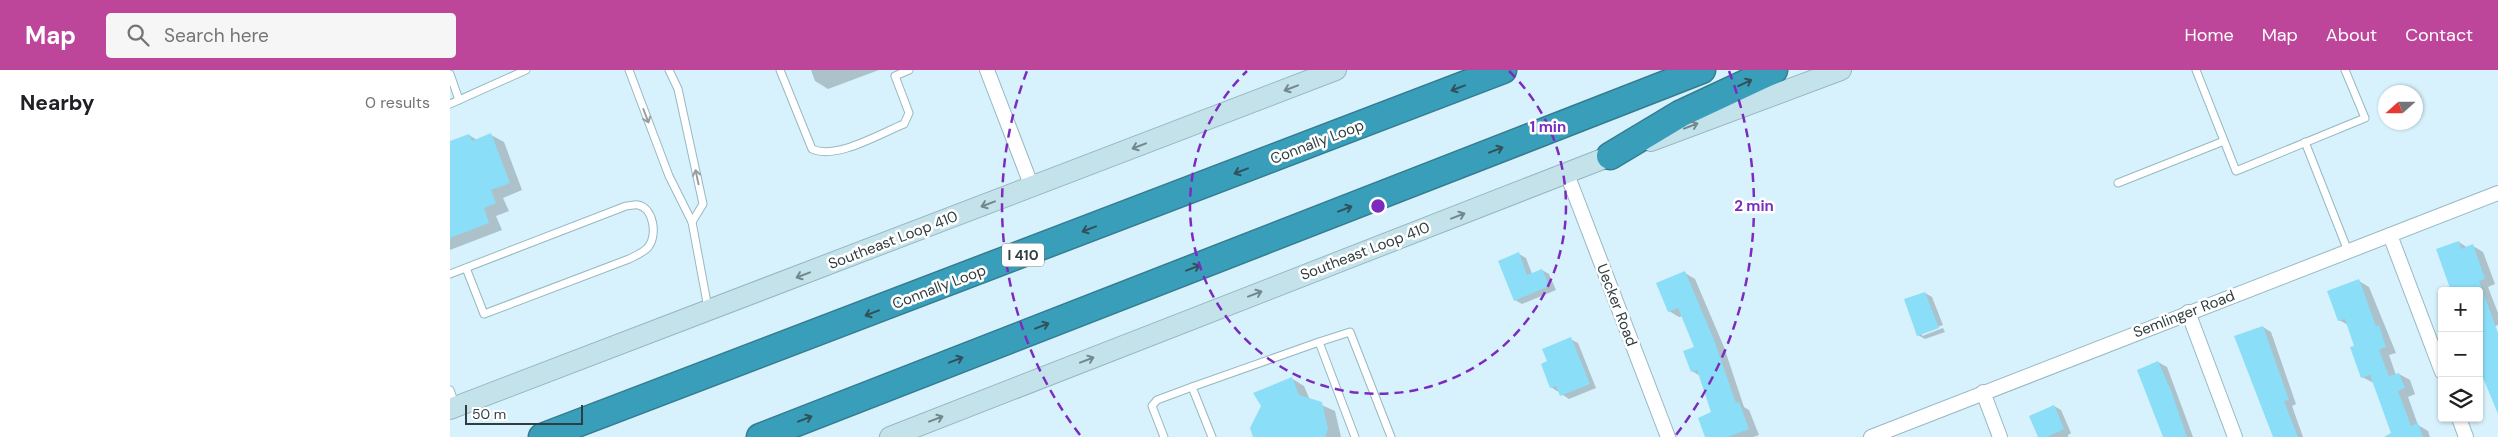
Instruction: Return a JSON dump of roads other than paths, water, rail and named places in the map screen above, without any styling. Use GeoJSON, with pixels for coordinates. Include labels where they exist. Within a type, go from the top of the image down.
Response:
{"type":"FeatureCollection","features":[{"type":"Feature","properties":{"kind":"highway","name":"Connally Loop"},"geometry":{"type":"LineString","coordinates":[[542,437],[1503,70]]}},
{"type":"Feature","properties":{"kind":"highway"},"geometry":{"type":"LineString","coordinates":[[760,437],[1702,70]]}},
{"type":"Feature","properties":{"kind":"highway"},"geometry":{"type":"LineString","coordinates":[[1610,156],[1680,114],[1774,70]]}},
{"type":"Feature","properties":{"kind":"main road","name":"Southeast Loop 410"},"geometry":{"type":"LineString","coordinates":[[452,402],[708,311],[1335,70]]}},
{"type":"Feature","properties":{"kind":"main road","name":"Southeast Loop 410"},"geometry":{"type":"LineString","coordinates":[[890,437],[1610,156],[1841,70]]}},
{"type":"Feature","properties":{"kind":"street"},"geometry":{"type":"LineString","coordinates":[[987,70],[1032,187]]}},
{"type":"Feature","properties":{"kind":"street","name":"Uecker Road"},"geometry":{"type":"LineString","coordinates":[[1567,174],[1668,437]]}},
{"type":"Feature","properties":{"kind":"street","name":"Semlinger Road"},"geometry":{"type":"LineString","coordinates":[[1871,437],[2188,312],[2498,193]]}},
{"type":"Feature","properties":{"kind":"street"},"geometry":{"type":"LineString","coordinates":[[2390,235],[2438,361]]}},
{"type":"Feature","properties":{"kind":"street"},"geometry":{"type":"LineString","coordinates":[[2188,312],[2235,437]]}},
{"type":"Feature","properties":{"kind":"street"},"geometry":{"type":"LineString","coordinates":[[1983,392],[2000,437]]}},
{"type":"Feature","properties":{"kind":"street"},"geometry":{"type":"LineString","coordinates":[[2460,422],[2466,437]]}},
{"type":"Feature","properties":{"kind":"lane"},"geometry":{"type":"LineString","coordinates":[[450,104],[526,70]]}},
{"type":"Feature","properties":{"kind":"lane"},"geometry":{"type":"LineString","coordinates":[[629,70],[670,176],[692,222],[708,311]]}},
{"type":"Feature","properties":{"kind":"lane"},"geometry":{"type":"LineString","coordinates":[[669,70],[678,88],[703,204],[692,222]]}},
{"type":"Feature","properties":{"kind":"lane"},"geometry":{"type":"LineString","coordinates":[[780,70],[812,149],[820,153],[834,153],[904,124],[909,113],[894,76],[909,70]]}},
{"type":"Feature","properties":{"kind":"lane"},"geometry":{"type":"LineString","coordinates":[[2196,70],[2236,171],[2365,118],[2345,70]]}},
{"type":"Feature","properties":{"kind":"lane"},"geometry":{"type":"LineString","coordinates":[[450,74],[459,100]]}},
{"type":"Feature","properties":{"kind":"lane"},"geometry":{"type":"LineString","coordinates":[[2118,183],[2224,141]]}},
{"type":"Feature","properties":{"kind":"lane"},"geometry":{"type":"LineString","coordinates":[[2305,142],[2348,251]]}},
{"type":"Feature","properties":{"kind":"lane"},"geometry":{"type":"LineString","coordinates":[[450,274],[626,206],[639,205],[647,210],[652,220],[653,235],[649,247],[629,259],[484,314],[466,268]]}},
{"type":"Feature","properties":{"kind":"lane"},"geometry":{"type":"LineString","coordinates":[[1164,437],[1152,406],[1157,400],[1350,332],[1391,437]]}},
{"type":"Feature","properties":{"kind":"lane"},"geometry":{"type":"LineString","coordinates":[[1319,342],[1356,437]]}},
{"type":"Feature","properties":{"kind":"lane"},"geometry":{"type":"LineString","coordinates":[[1192,387],[1212,437]]}}]}
